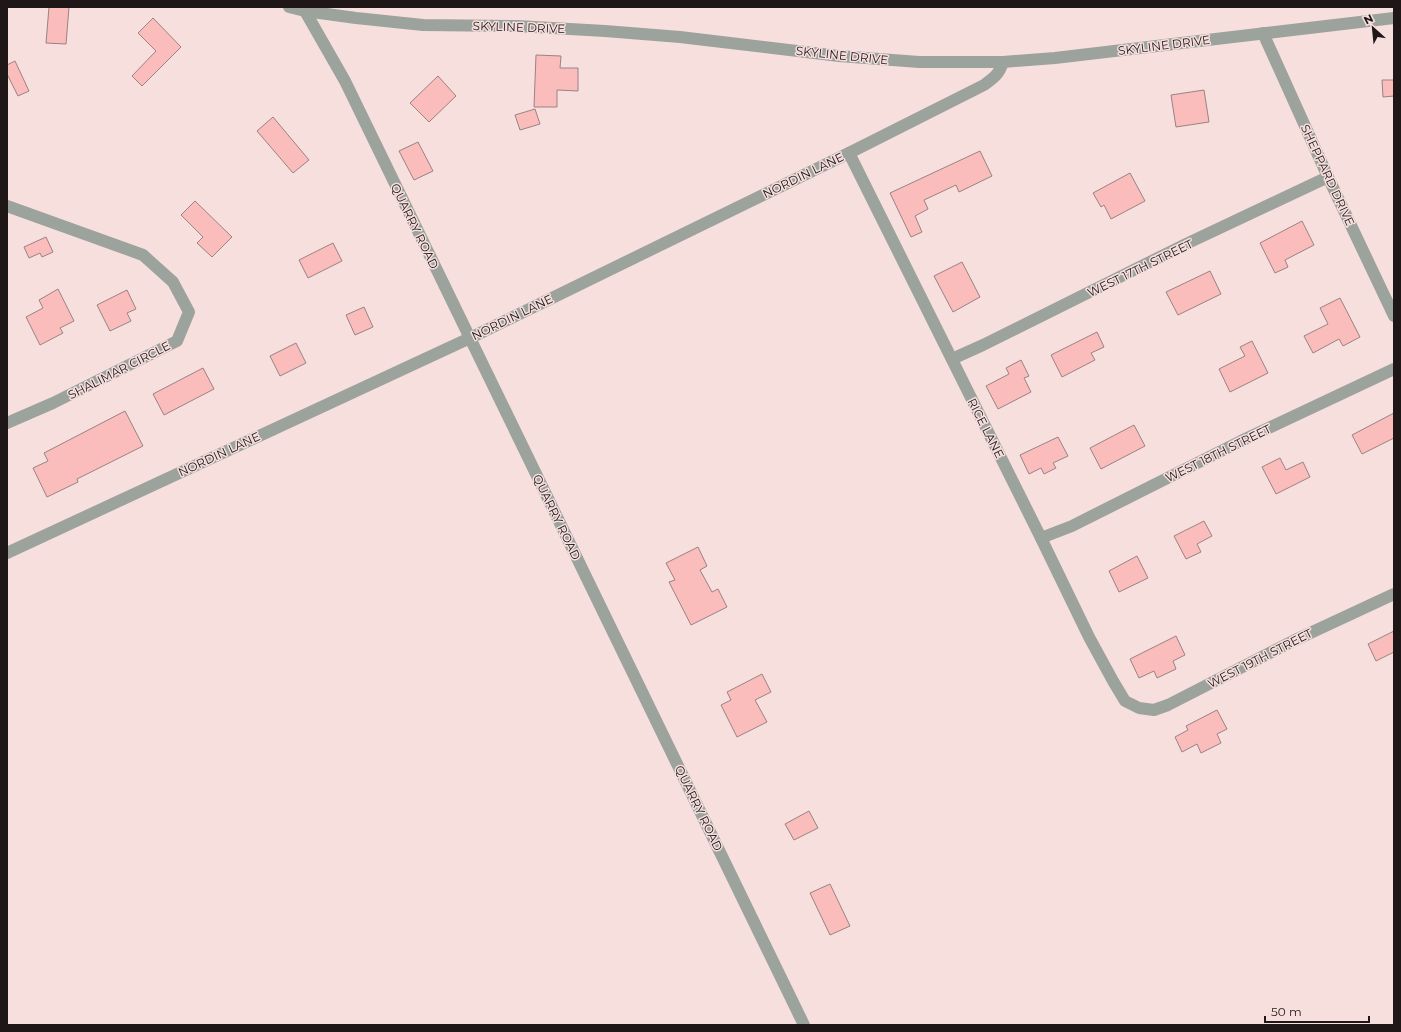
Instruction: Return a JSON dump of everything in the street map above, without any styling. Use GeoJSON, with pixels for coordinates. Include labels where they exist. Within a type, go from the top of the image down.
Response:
{"type":"FeatureCollection","features":[{"type":"Feature","properties":{"kind":"street","name":"SKYLINE DRIVE"},"geometry":{"type":"LineString","coordinates":[[289,7],[305,11],[356,18],[423,25],[516,26],[605,30],[680,37],[839,56],[919,62],[1003,62],[1055,58],[1394,18]]}},
{"type":"Feature","properties":{"kind":"street","name":"QUARRY ROAD"},"geometry":{"type":"LineString","coordinates":[[305,11],[345,81],[804,1025]]}},
{"type":"Feature","properties":{"kind":"street","name":"SHEPPARD DRIVE"},"geometry":{"type":"LineString","coordinates":[[1262,33],[1394,316]]}},
{"type":"Feature","properties":{"kind":"street","name":"NORDIN LANE"},"geometry":{"type":"LineString","coordinates":[[7,553],[470,338],[849,153],[984,85],[994,78],[1000,71],[1003,62]]}},
{"type":"Feature","properties":{"kind":"street","name":"RICE LANE"},"geometry":{"type":"LineString","coordinates":[[849,153],[1089,637],[1125,701]]}},
{"type":"Feature","properties":{"kind":"street","name":"WEST 17TH STREET"},"geometry":{"type":"LineString","coordinates":[[952,359],[983,346],[1188,243],[1328,177]]}},
{"type":"Feature","properties":{"kind":"street","name":"SHALIMAR CIRCLE"},"geometry":{"type":"LineString","coordinates":[[7,206],[143,255],[173,282],[189,312],[177,341],[53,403],[7,423]]}},
{"type":"Feature","properties":{"kind":"street","name":"WEST 18TH STREET"},"geometry":{"type":"LineString","coordinates":[[1041,538],[1072,526],[1241,441],[1394,369]]}},
{"type":"Feature","properties":{"kind":"street","name":"WEST 19TH STREET"},"geometry":{"type":"LineString","coordinates":[[1125,701],[1139,708],[1154,710],[1168,705],[1293,641],[1394,594]]}},
{"type":"Feature","properties":{"kind":"building"},"geometry":{"type":"Polygon","coordinates":[[[49,7],[69,7],[66,44],[46,43],[49,7]]]}},
{"type":"Feature","properties":{"kind":"building"},"geometry":{"type":"Polygon","coordinates":[[[153,18],[181,47],[142,86],[132,76],[156,51],[138,33],[153,18]]]}},
{"type":"Feature","properties":{"kind":"building"},"geometry":{"type":"Polygon","coordinates":[[[536,55],[561,56],[560,68],[578,68],[578,91],[557,90],[557,107],[534,107],[536,55]]]}},
{"type":"Feature","properties":{"kind":"building"},"geometry":{"type":"Polygon","coordinates":[[[15,61],[29,91],[18,96],[7,74],[7,65],[15,61]]]}},
{"type":"Feature","properties":{"kind":"building"},"geometry":{"type":"Polygon","coordinates":[[[438,76],[456,96],[429,122],[410,103],[438,76]]]}},
{"type":"Feature","properties":{"kind":"building"},"geometry":{"type":"Polygon","coordinates":[[[1382,80],[1394,80],[1394,96],[1383,97],[1382,80]]]}},
{"type":"Feature","properties":{"kind":"building"},"geometry":{"type":"Polygon","coordinates":[[[1204,90],[1209,122],[1176,127],[1171,95],[1204,90]]]}},
{"type":"Feature","properties":{"kind":"building"},"geometry":{"type":"Polygon","coordinates":[[[535,109],[540,124],[520,130],[515,115],[535,109]]]}},
{"type":"Feature","properties":{"kind":"building"},"geometry":{"type":"Polygon","coordinates":[[[273,117],[309,160],[293,173],[257,131],[273,117]]]}},
{"type":"Feature","properties":{"kind":"building"},"geometry":{"type":"Polygon","coordinates":[[[418,142],[433,171],[414,180],[399,151],[418,142]]]}},
{"type":"Feature","properties":{"kind":"building"},"geometry":{"type":"Polygon","coordinates":[[[980,151],[992,176],[959,192],[956,185],[924,200],[928,209],[915,216],[922,232],[911,237],[890,193],[980,151]]]}},
{"type":"Feature","properties":{"kind":"building"},"geometry":{"type":"Polygon","coordinates":[[[1130,173],[1145,201],[1111,219],[1104,205],[1101,207],[1093,193],[1130,173]]]}},
{"type":"Feature","properties":{"kind":"building"},"geometry":{"type":"Polygon","coordinates":[[[195,201],[232,237],[212,257],[197,243],[203,237],[181,215],[195,201]]]}},
{"type":"Feature","properties":{"kind":"building"},"geometry":{"type":"Polygon","coordinates":[[[1302,221],[1314,245],[1285,260],[1288,267],[1275,273],[1260,243],[1302,221]]]}},
{"type":"Feature","properties":{"kind":"building"},"geometry":{"type":"Polygon","coordinates":[[[46,237],[53,252],[42,257],[40,253],[29,258],[24,247],[46,237]]]}},
{"type":"Feature","properties":{"kind":"building"},"geometry":{"type":"Polygon","coordinates":[[[333,243],[342,261],[308,278],[299,260],[333,243]]]}},
{"type":"Feature","properties":{"kind":"building"},"geometry":{"type":"Polygon","coordinates":[[[962,262],[980,297],[953,312],[934,276],[962,262]]]}},
{"type":"Feature","properties":{"kind":"building"},"geometry":{"type":"Polygon","coordinates":[[[1210,271],[1221,294],[1178,315],[1166,292],[1210,271]]]}},
{"type":"Feature","properties":{"kind":"building"},"geometry":{"type":"Polygon","coordinates":[[[58,289],[74,321],[60,328],[63,333],[40,345],[26,317],[43,308],[39,300],[58,289]]]}},
{"type":"Feature","properties":{"kind":"building"},"geometry":{"type":"Polygon","coordinates":[[[127,290],[136,309],[127,313],[131,321],[110,331],[97,305],[127,290]]]}},
{"type":"Feature","properties":{"kind":"building"},"geometry":{"type":"Polygon","coordinates":[[[1340,298],[1360,337],[1343,346],[1339,339],[1313,353],[1304,336],[1328,324],[1320,308],[1340,298]]]}},
{"type":"Feature","properties":{"kind":"building"},"geometry":{"type":"Polygon","coordinates":[[[364,307],[373,327],[355,335],[346,315],[364,307]]]}},
{"type":"Feature","properties":{"kind":"building"},"geometry":{"type":"Polygon","coordinates":[[[1097,332],[1104,347],[1091,353],[1095,360],[1062,377],[1051,355],[1097,332]]]}},
{"type":"Feature","properties":{"kind":"building"},"geometry":{"type":"Polygon","coordinates":[[[1252,341],[1268,373],[1230,392],[1219,369],[1245,356],[1240,347],[1252,341]]]}},
{"type":"Feature","properties":{"kind":"building"},"geometry":{"type":"Polygon","coordinates":[[[296,343],[306,363],[280,376],[270,356],[296,343]]]}},
{"type":"Feature","properties":{"kind":"building"},"geometry":{"type":"Polygon","coordinates":[[[1021,360],[1029,376],[1024,378],[1031,392],[998,409],[986,386],[1009,374],[1006,368],[1021,360]]]}},
{"type":"Feature","properties":{"kind":"building"},"geometry":{"type":"Polygon","coordinates":[[[203,368],[214,389],[164,415],[153,394],[203,368]]]}},
{"type":"Feature","properties":{"kind":"building"},"geometry":{"type":"Polygon","coordinates":[[[125,411],[143,446],[77,479],[78,482],[47,497],[33,468],[48,461],[44,453],[125,411]]]}},
{"type":"Feature","properties":{"kind":"building"},"geometry":{"type":"Polygon","coordinates":[[[1394,413],[1394,438],[1362,454],[1352,435],[1394,413]]]}},
{"type":"Feature","properties":{"kind":"building"},"geometry":{"type":"Polygon","coordinates":[[[1134,425],[1145,446],[1101,469],[1090,448],[1134,425]]]}},
{"type":"Feature","properties":{"kind":"building"},"geometry":{"type":"Polygon","coordinates":[[[1058,437],[1068,456],[1053,463],[1056,468],[1044,474],[1041,468],[1029,474],[1020,455],[1058,437]]]}},
{"type":"Feature","properties":{"kind":"building"},"geometry":{"type":"Polygon","coordinates":[[[1280,458],[1286,470],[1303,462],[1310,477],[1276,494],[1262,467],[1280,458]]]}},
{"type":"Feature","properties":{"kind":"building"},"geometry":{"type":"Polygon","coordinates":[[[1204,521],[1212,536],[1197,544],[1201,552],[1186,559],[1174,536],[1204,521]]]}},
{"type":"Feature","properties":{"kind":"building"},"geometry":{"type":"Polygon","coordinates":[[[698,547],[707,566],[700,570],[712,592],[718,589],[727,607],[691,625],[669,582],[675,580],[666,563],[698,547]]]}},
{"type":"Feature","properties":{"kind":"building"},"geometry":{"type":"Polygon","coordinates":[[[1137,556],[1148,578],[1119,592],[1109,571],[1137,556]]]}},
{"type":"Feature","properties":{"kind":"building"},"geometry":{"type":"Polygon","coordinates":[[[1394,631],[1394,652],[1376,661],[1368,644],[1394,631]]]}},
{"type":"Feature","properties":{"kind":"building"},"geometry":{"type":"Polygon","coordinates":[[[1176,636],[1185,655],[1173,661],[1176,669],[1157,678],[1154,671],[1139,678],[1130,659],[1176,636]]]}},
{"type":"Feature","properties":{"kind":"building"},"geometry":{"type":"Polygon","coordinates":[[[762,674],[771,692],[755,700],[767,722],[737,737],[721,705],[731,700],[727,692],[762,674]]]}},
{"type":"Feature","properties":{"kind":"building"},"geometry":{"type":"Polygon","coordinates":[[[1217,710],[1227,729],[1217,734],[1221,743],[1201,753],[1197,744],[1182,752],[1175,737],[1188,730],[1186,726],[1217,710]]]}},
{"type":"Feature","properties":{"kind":"building"},"geometry":{"type":"Polygon","coordinates":[[[809,811],[818,828],[794,840],[785,824],[809,811]]]}},
{"type":"Feature","properties":{"kind":"building"},"geometry":{"type":"Polygon","coordinates":[[[830,884],[850,926],[830,935],[810,893],[830,884]]]}}]}
